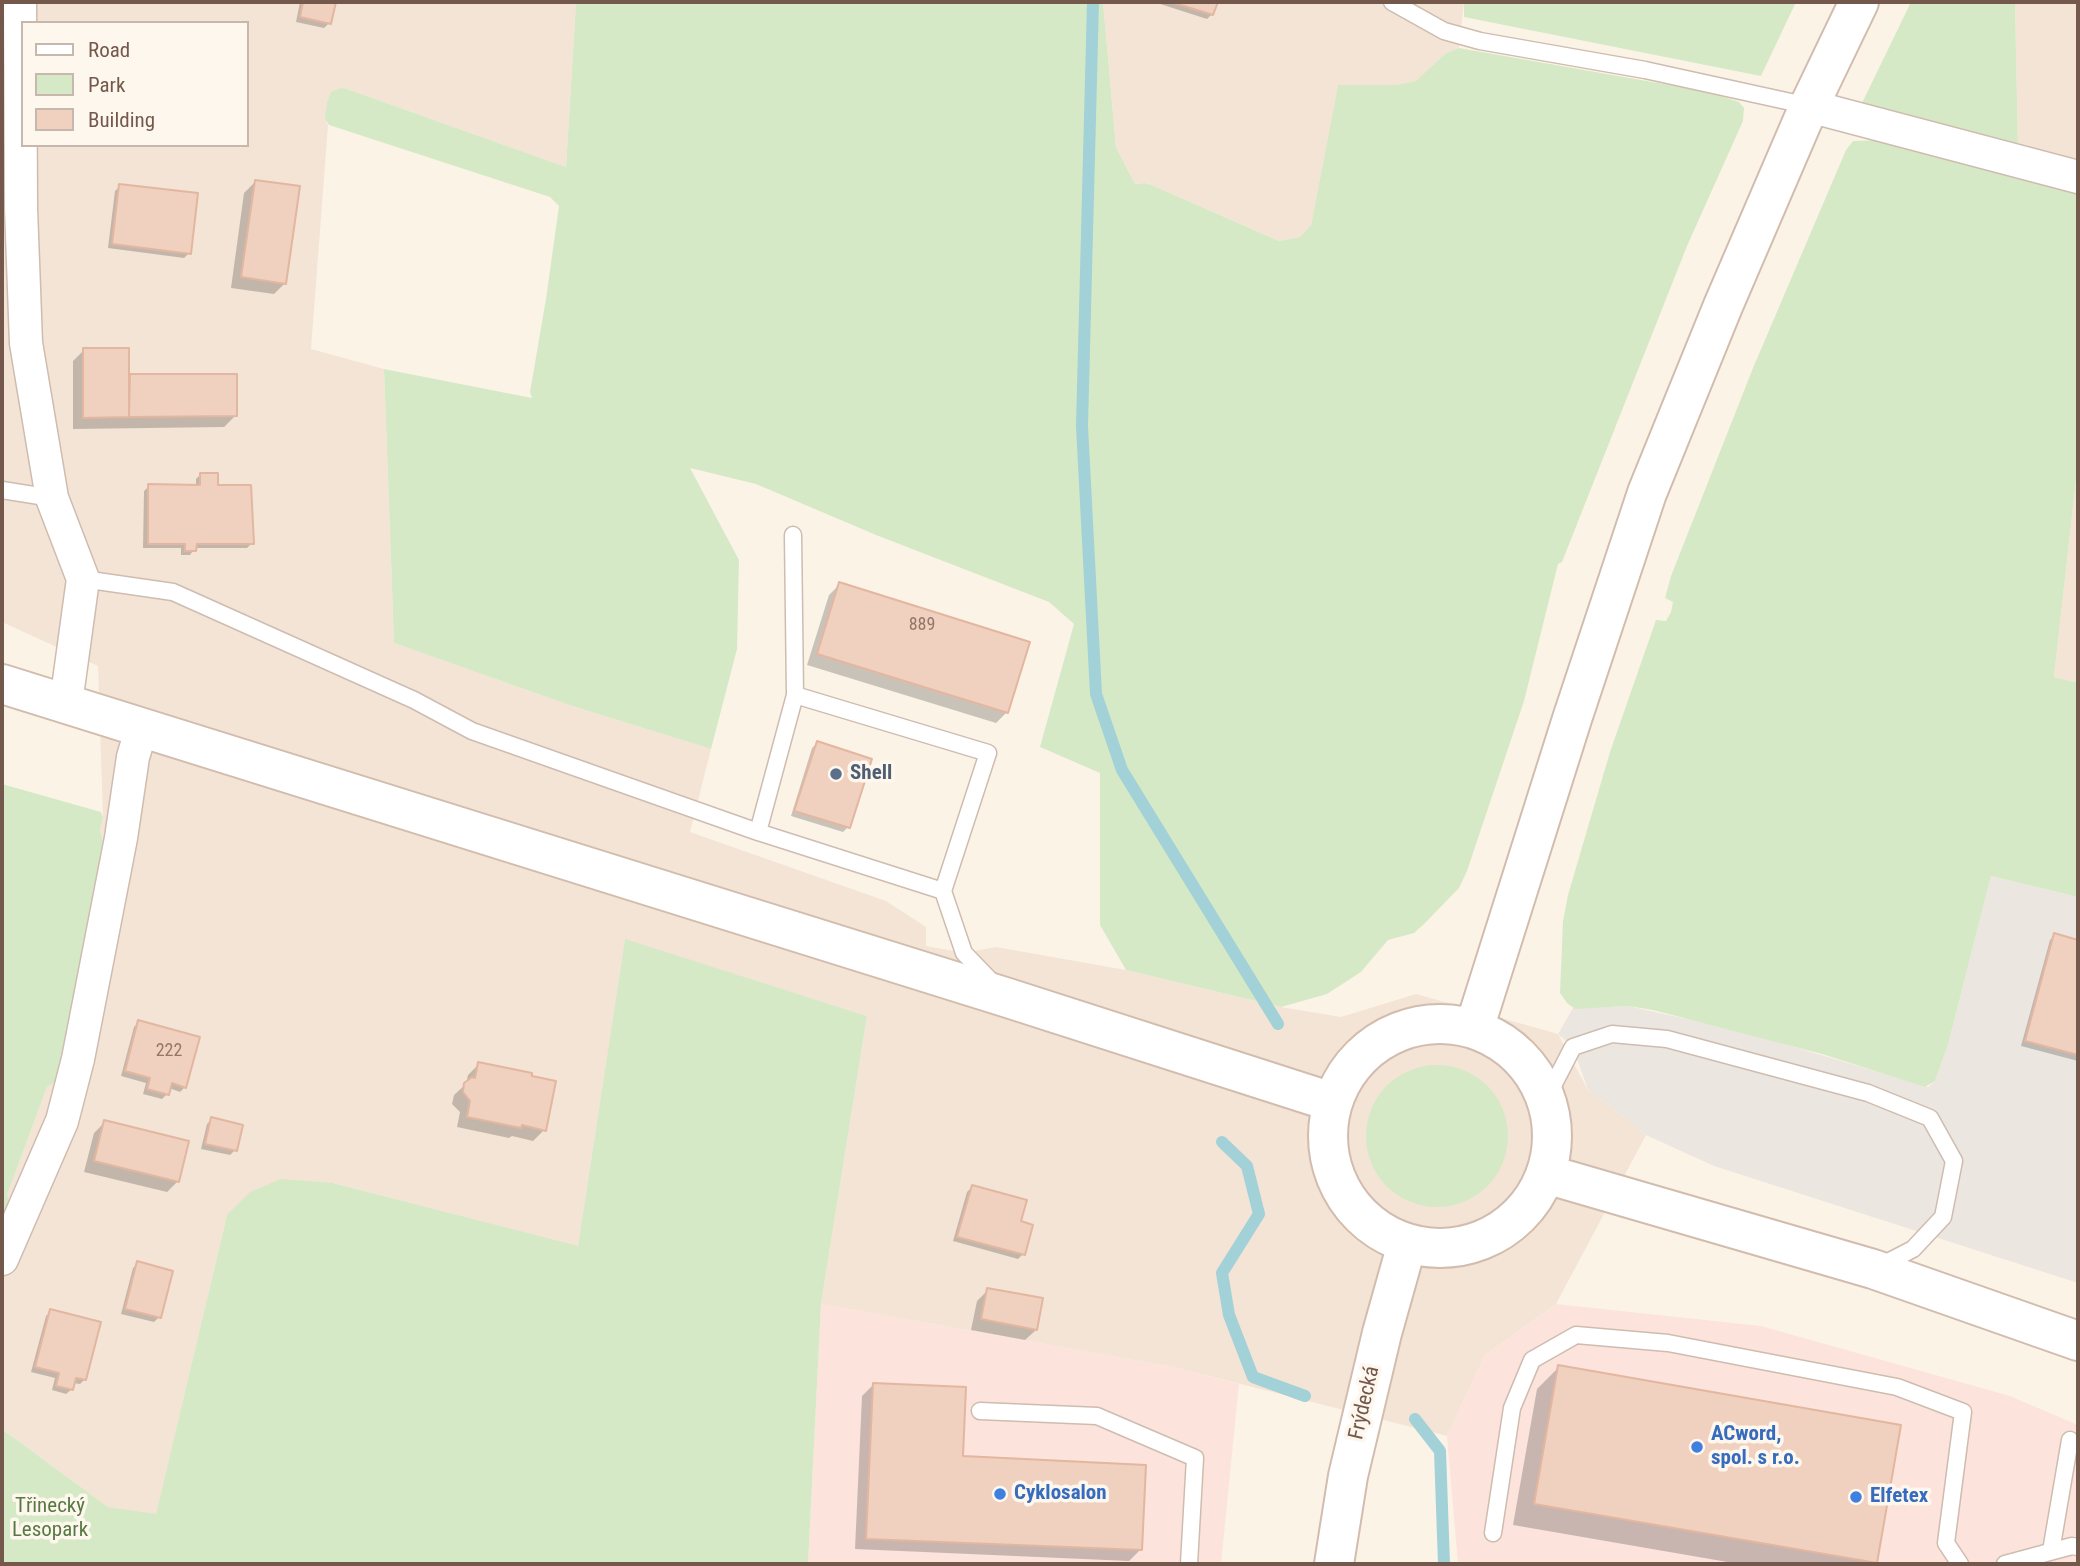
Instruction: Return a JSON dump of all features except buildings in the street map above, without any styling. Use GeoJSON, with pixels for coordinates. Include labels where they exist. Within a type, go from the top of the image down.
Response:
{"type":"FeatureCollection","features":[{"type":"Feature","properties":{"kind":"main road"},"geometry":{"type":"LineString","coordinates":[[1474,1029],[1647,493],[1723,306],[1809,106],[1859,2]]}},
{"type":"Feature","properties":{"kind":"main road"},"geometry":{"type":"LineString","coordinates":[[2,684],[1332,1102]]}},
{"type":"Feature","properties":{"kind":"main road"},"geometry":{"type":"LineString","coordinates":[[1438,1024],[1474,1029],[1505,1044],[1530,1068],[1546,1099],[1552,1136],[1546,1174],[1530,1203],[1505,1227],[1475,1243],[1441,1248],[1407,1244],[1375,1228],[1350,1204],[1333,1173],[1327,1138],[1332,1102],[1348,1071],[1372,1046],[1404,1030],[1438,1024]]}},
{"type":"Feature","properties":{"kind":"main road"},"geometry":{"type":"LineString","coordinates":[[1546,1174],[1872,1269],[2078,1341]]}},
{"type":"Feature","properties":{"kind":"main road","name":"Frýdecká"},"geometry":{"type":"LineString","coordinates":[[1334,1564],[1348,1476],[1382,1333],[1407,1244]]}},
{"type":"Feature","properties":{"kind":"street"},"geometry":{"type":"LineString","coordinates":[[20,2],[21,208],[26,343],[52,498],[83,579],[66,704]]}},
{"type":"Feature","properties":{"kind":"street"},"geometry":{"type":"LineString","coordinates":[[1809,106],[2078,177]]}},
{"type":"Feature","properties":{"kind":"street"},"geometry":{"type":"LineString","coordinates":[[2,1259],[62,1121],[78,1059],[121,838],[133,757],[142,727]]}},
{"type":"Feature","properties":{"kind":"lane"},"geometry":{"type":"LineString","coordinates":[[1392,2],[1444,31],[1480,41],[1645,70],[1809,106]]}},
{"type":"Feature","properties":{"kind":"lane"},"geometry":{"type":"LineString","coordinates":[[2,490],[52,498]]}},
{"type":"Feature","properties":{"kind":"lane"},"geometry":{"type":"LineString","coordinates":[[758,832],[795,695],[793,535]]}},
{"type":"Feature","properties":{"kind":"lane"},"geometry":{"type":"LineString","coordinates":[[83,579],[173,592],[414,700],[472,731],[758,832],[943,891]]}},
{"type":"Feature","properties":{"kind":"lane"},"geometry":{"type":"LineString","coordinates":[[795,695],[988,753],[943,891],[964,953],[1008,998]]}},
{"type":"Feature","properties":{"kind":"lane"},"geometry":{"type":"LineString","coordinates":[[1546,1099],[1573,1047],[1612,1034],[1667,1039],[1868,1093],[1930,1118],[1954,1161],[1943,1217],[1913,1249],[1872,1269]]}},
{"type":"Feature","properties":{"kind":"lane"},"geometry":{"type":"LineString","coordinates":[[1493,1533],[1512,1408],[1532,1360],[1576,1335],[1668,1343],[1897,1387],[1963,1412],[1946,1543],[1960,1564]]}},
{"type":"Feature","properties":{"kind":"lane"},"geometry":{"type":"LineString","coordinates":[[980,1411],[1097,1416],[1195,1458],[1189,1564]]}},
{"type":"Feature","properties":{"kind":"lane"},"geometry":{"type":"LineString","coordinates":[[2052,1551],[2070,1440]]}},
{"type":"Feature","properties":{"kind":"lane"},"geometry":{"type":"LineString","coordinates":[[2005,1564],[2072,1546],[2078,1547]]}},
{"type":"Feature","properties":{"kind":"shaded area"},"geometry":{"type":"Polygon","coordinates":[[[2,2],[576,2],[566,167],[347,89],[326,122],[328,125],[311,349],[384,369],[394,643],[569,705],[711,749],[690,832],[886,901],[926,927],[926,946],[964,953],[996,947],[1126,970],[1281,1007],[1341,1017],[1416,994],[1558,1034],[1588,1090],[1646,1135],[1556,1304],[1485,1355],[1447,1436],[1173,1367],[821,1304],[867,1016],[625,940],[578,1247],[334,1183],[227,1215],[156,1515],[108,1507],[2,1429],[2,1225],[7,1195],[47,1087],[105,851],[100,830],[103,818],[98,666],[2,622],[2,2]]]}},
{"type":"Feature","properties":{"kind":"shaded area"},"geometry":{"type":"Polygon","coordinates":[[[1103,2],[1464,2],[1459,48],[1446,53],[1417,81],[1395,85],[1338,85],[1311,225],[1300,237],[1279,241],[1154,186],[1135,184],[1116,147],[1103,2]]]}},
{"type":"Feature","properties":{"kind":"shaded area"},"geometry":{"type":"Polygon","coordinates":[[[2015,2],[2078,2],[2078,193],[2029,180],[2018,147],[2015,2]]]}},
{"type":"Feature","properties":{"kind":"shaded area"},"geometry":{"type":"Polygon","coordinates":[[[2078,462],[2078,683],[2054,677],[2078,462]]]}},
{"type":"Feature","properties":{"kind":"shaded area"},"geometry":{"type":"Polygon","coordinates":[[[1991,876],[2078,897],[2078,1283],[1714,1166],[1646,1135],[1588,1090],[1573,1047],[1558,1034],[1573,1008],[1628,1006],[1741,1031],[1928,1087],[1935,1081],[1948,1045],[1991,876]]]}},
{"type":"Feature","properties":{"kind":"shaded area"},"geometry":{"type":"Polygon","coordinates":[[[821,1304],[1173,1367],[1239,1384],[1221,1564],[808,1564],[821,1304]]]}},
{"type":"Feature","properties":{"kind":"shaded area"},"geometry":{"type":"Polygon","coordinates":[[[1556,1304],[1761,1326],[2010,1396],[2078,1425],[2078,1564],[1458,1564],[1447,1436],[1485,1355],[1556,1304]]]}},
{"type":"Feature","properties":{"kind":"green space"},"geometry":{"type":"Polygon","coordinates":[[[576,2],[1103,2],[1116,147],[1135,184],[1154,186],[1279,241],[1300,237],[1311,225],[1338,85],[1395,85],[1416,81],[1446,53],[1459,48],[1675,86],[1739,102],[1744,108],[1743,121],[1687,246],[1562,562],[1558,564],[1524,701],[1467,871],[1459,888],[1424,924],[1414,933],[1388,940],[1361,972],[1327,994],[1281,1007],[1126,970],[1100,925],[1100,773],[1040,747],[1074,624],[1049,602],[876,535],[756,484],[690,468],[739,560],[737,649],[711,749],[569,705],[394,643],[384,369],[532,398],[530,392],[559,206],[550,197],[329,125],[325,119],[327,103],[331,92],[347,89],[566,167],[576,2]]]}},
{"type":"Feature","properties":{"kind":"green space"},"geometry":{"type":"Polygon","coordinates":[[[1464,2],[1796,2],[1761,76],[1464,17],[1464,2]]]}},
{"type":"Feature","properties":{"kind":"green space"},"geometry":{"type":"Polygon","coordinates":[[[1911,2],[2015,2],[2018,147],[1862,103],[1911,2]]]}},
{"type":"Feature","properties":{"kind":"green space"},"geometry":{"type":"Polygon","coordinates":[[[1882,140],[2078,193],[2078,462],[2054,677],[2078,683],[2078,897],[1991,876],[1948,1045],[1935,1081],[1925,1087],[1822,1054],[1653,1010],[1628,1006],[1575,1009],[1560,993],[1563,921],[1568,895],[1610,752],[1656,620],[1666,621],[1671,612],[1673,602],[1665,598],[1671,576],[1753,368],[1846,150],[1853,141],[1882,140]]]}},
{"type":"Feature","properties":{"kind":"green space"},"geometry":{"type":"Polygon","coordinates":[[[2,784],[101,812],[103,818],[100,830],[105,851],[67,1055],[56,1081],[47,1087],[7,1195],[10,1204],[2,1225],[2,784]]]}},
{"type":"Feature","properties":{"kind":"green space","name":"Třinecký Lesopark"},"geometry":{"type":"Polygon","coordinates":[[[625,939],[867,1016],[821,1304],[808,1564],[2,1564],[2,1429],[108,1507],[156,1514],[227,1215],[250,1192],[281,1179],[333,1183],[578,1246],[625,939]]]}},
{"type":"Feature","properties":{"kind":"green space"},"geometry":{"type":"Polygon","coordinates":[[[1437,1065],[1464,1071],[1487,1086],[1502,1109],[1508,1136],[1502,1163],[1487,1186],[1464,1201],[1437,1207],[1410,1201],[1387,1186],[1372,1163],[1366,1136],[1372,1109],[1387,1086],[1410,1071],[1437,1065]]]}},
{"type":"Feature","properties":{"kind":"waterway"},"geometry":{"type":"LineString","coordinates":[[1093,2],[1082,426],[1096,694],[1122,770],[1278,1024]]}},
{"type":"Feature","properties":{"kind":"waterway"},"geometry":{"type":"LineString","coordinates":[[1222,1142],[1247,1166],[1259,1214],[1222,1273],[1229,1315],[1253,1377],[1305,1396]]}},
{"type":"Feature","properties":{"kind":"waterway"},"geometry":{"type":"LineString","coordinates":[[1415,1419],[1440,1451],[1444,1564]]}},
{"type":"Feature","properties":{"kind":"place","name":"Shell"},"geometry":{"type":"Point","coordinates":[836,774]}},
{"type":"Feature","properties":{"kind":"place","name":"ACword, spol. s r.o."},"geometry":{"type":"Point","coordinates":[1697,1447]}},
{"type":"Feature","properties":{"kind":"place","name":"Cyklosalon"},"geometry":{"type":"Point","coordinates":[1000,1494]}},
{"type":"Feature","properties":{"kind":"place","name":"Elfetex"},"geometry":{"type":"Point","coordinates":[1856,1497]}}]}
